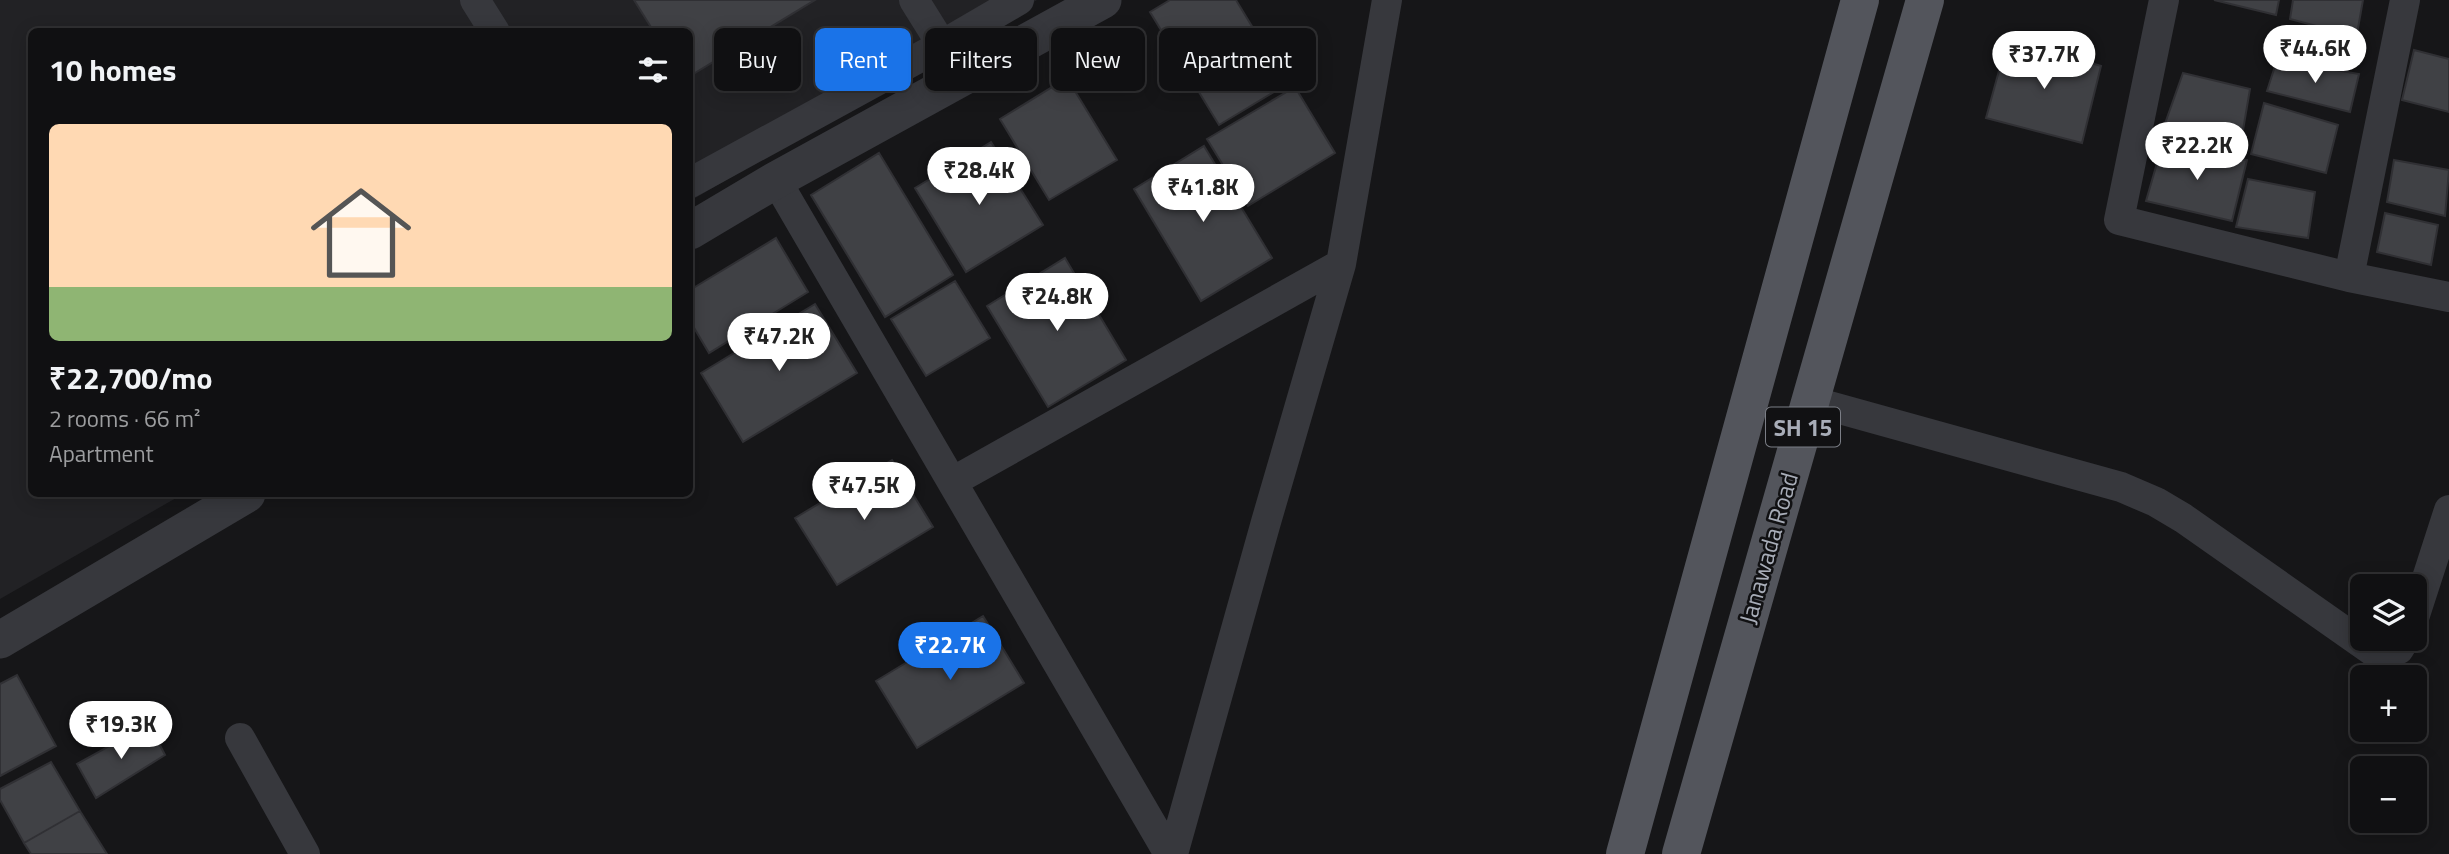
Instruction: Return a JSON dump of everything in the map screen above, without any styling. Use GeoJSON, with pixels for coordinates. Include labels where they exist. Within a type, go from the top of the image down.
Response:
{"type":"FeatureCollection","features":[{"type":"Feature","properties":{"kind":"main road","name":"SH 15"},"geometry":{"type":"LineString","coordinates":[[1625,854],[1860,0]]}},
{"type":"Feature","properties":{"kind":"main road","name":"Janawada Road"},"geometry":{"type":"LineString","coordinates":[[1681,854],[1925,0]]}},
{"type":"Feature","properties":{"kind":"street"},"geometry":{"type":"LineString","coordinates":[[475,0],[492,28]]}},
{"type":"Feature","properties":{"kind":"street"},"geometry":{"type":"LineString","coordinates":[[914,0],[931,28]]}},
{"type":"Feature","properties":{"kind":"street"},"geometry":{"type":"LineString","coordinates":[[971,28],[1018,0]]}},
{"type":"Feature","properties":{"kind":"street"},"geometry":{"type":"LineString","coordinates":[[693,229],[776,180],[1103,0]]}},
{"type":"Feature","properties":{"kind":"street"},"geometry":{"type":"LineString","coordinates":[[1171,854],[1341,264],[1387,0]]}},
{"type":"Feature","properties":{"kind":"street"},"geometry":{"type":"LineString","coordinates":[[2164,0],[2119,220],[2349,277],[2449,297]]}},
{"type":"Feature","properties":{"kind":"street"},"geometry":{"type":"LineString","coordinates":[[2349,277],[2405,0]]}},
{"type":"Feature","properties":{"kind":"street"},"geometry":{"type":"LineString","coordinates":[[693,181],[925,54]]}},
{"type":"Feature","properties":{"kind":"street"},"geometry":{"type":"LineString","coordinates":[[776,180],[1171,854]]}},
{"type":"Feature","properties":{"kind":"street"},"geometry":{"type":"LineString","coordinates":[[952,482],[1341,264]]}},
{"type":"Feature","properties":{"kind":"street"},"geometry":{"type":"LineString","coordinates":[[1811,401],[2120,487],[2183,518],[2350,635]]}},
{"type":"Feature","properties":{"kind":"street"},"geometry":{"type":"LineString","coordinates":[[0,640],[242,497]]}},
{"type":"Feature","properties":{"kind":"street"},"geometry":{"type":"LineString","coordinates":[[2427,578],[2449,510]]}},
{"type":"Feature","properties":{"kind":"street"},"geometry":{"type":"LineString","coordinates":[[240,738],[305,854]]}},
{"type":"Feature","properties":{"kind":"shaded area"},"geometry":{"type":"Polygon","coordinates":[[[0,0],[1037,0],[989,28],[925,28],[925,65],[911,73],[911,28],[815,28],[815,91],[880,91],[693,199],[693,28],[28,28],[28,497],[178,497],[0,599],[0,0]]]}},
{"type":"Feature","properties":{"kind":"building"},"geometry":{"type":"Polygon","coordinates":[[[634,0],[815,0],[769,28],[714,28],[714,61],[693,74],[693,28],[652,28],[634,0]]]}},
{"type":"Feature","properties":{"kind":"building"},"geometry":{"type":"Polygon","coordinates":[[[1170,0],[1236,0],[1253,28],[1160,28],[1150,12],[1170,0]]]}},
{"type":"Feature","properties":{"kind":"building"},"geometry":{"type":"Polygon","coordinates":[[[2214,0],[2279,0],[2276,15],[2214,0]]]}},
{"type":"Feature","properties":{"kind":"building"},"geometry":{"type":"Polygon","coordinates":[[[2293,0],[2363,0],[2352,62],[2320,57],[2324,28],[2290,19],[2293,0]]]}},
{"type":"Feature","properties":{"kind":"building"},"geometry":{"type":"Polygon","coordinates":[[[2008,38],[2101,66],[2082,143],[1986,118],[2008,38]]]}},
{"type":"Feature","properties":{"kind":"building"},"geometry":{"type":"Polygon","coordinates":[[[2414,50],[2449,59],[2449,112],[2402,100],[2414,50]]]}},
{"type":"Feature","properties":{"kind":"building"},"geometry":{"type":"Polygon","coordinates":[[[2277,60],[2359,74],[2350,112],[2267,91],[2277,60]]]}},
{"type":"Feature","properties":{"kind":"building"},"geometry":{"type":"Polygon","coordinates":[[[2183,73],[2250,89],[2240,148],[2162,132],[2183,73]]]}},
{"type":"Feature","properties":{"kind":"building"},"geometry":{"type":"Polygon","coordinates":[[[1051,88],[1051,91],[1075,91],[1117,160],[1049,200],[1000,119],[1051,88]]]}},
{"type":"Feature","properties":{"kind":"building"},"geometry":{"type":"Polygon","coordinates":[[[1198,91],[1275,91],[1219,125],[1198,91]]]}},
{"type":"Feature","properties":{"kind":"building"},"geometry":{"type":"Polygon","coordinates":[[[1288,91],[1297,91],[1335,153],[1248,206],[1207,139],[1288,91]]]}},
{"type":"Feature","properties":{"kind":"building"},"geometry":{"type":"Polygon","coordinates":[[[2264,103],[2338,125],[2326,173],[2251,154],[2264,103]]]}},
{"type":"Feature","properties":{"kind":"building"},"geometry":{"type":"Polygon","coordinates":[[[991,142],[1043,225],[966,272],[915,188],[991,142]]]}},
{"type":"Feature","properties":{"kind":"building"},"geometry":{"type":"Polygon","coordinates":[[[1204,146],[1272,258],[1201,301],[1134,189],[1204,146]]]}},
{"type":"Feature","properties":{"kind":"building"},"geometry":{"type":"Polygon","coordinates":[[[2162,146],[2247,160],[2232,221],[2146,201],[2162,146]]]}},
{"type":"Feature","properties":{"kind":"building"},"geometry":{"type":"Polygon","coordinates":[[[879,153],[953,275],[885,317],[811,195],[879,153]]]}},
{"type":"Feature","properties":{"kind":"building"},"geometry":{"type":"Polygon","coordinates":[[[2394,160],[2449,170],[2445,216],[2387,202],[2394,160]]]}},
{"type":"Feature","properties":{"kind":"building"},"geometry":{"type":"Polygon","coordinates":[[[2248,179],[2315,192],[2308,238],[2236,227],[2248,179]]]}},
{"type":"Feature","properties":{"kind":"building"},"geometry":{"type":"Polygon","coordinates":[[[2385,213],[2438,225],[2431,265],[2377,252],[2385,213]]]}},
{"type":"Feature","properties":{"kind":"building"},"geometry":{"type":"Polygon","coordinates":[[[776,238],[808,292],[709,353],[693,326],[693,288],[776,238]]]}},
{"type":"Feature","properties":{"kind":"building"},"geometry":{"type":"Polygon","coordinates":[[[1065,258],[1126,360],[1048,407],[987,306],[1065,258]]]}},
{"type":"Feature","properties":{"kind":"building"},"geometry":{"type":"Polygon","coordinates":[[[955,281],[990,338],[926,376],[891,319],[955,281]]]}},
{"type":"Feature","properties":{"kind":"building"},"geometry":{"type":"Polygon","coordinates":[[[815,304],[857,373],[743,442],[701,373],[815,304]]]}},
{"type":"Feature","properties":{"kind":"building"},"geometry":{"type":"Polygon","coordinates":[[[892,460],[933,527],[837,585],[795,518],[892,460]]]}},
{"type":"Feature","properties":{"kind":"building"},"geometry":{"type":"Polygon","coordinates":[[[983,616],[1024,683],[917,748],[876,681],[983,616]]]}},
{"type":"Feature","properties":{"kind":"building"},"geometry":{"type":"Polygon","coordinates":[[[17,675],[56,746],[0,776],[0,684],[17,675]]]}},
{"type":"Feature","properties":{"kind":"building"},"geometry":{"type":"Polygon","coordinates":[[[149,724],[165,755],[96,798],[77,764],[149,724]]]}},
{"type":"Feature","properties":{"kind":"building"},"geometry":{"type":"Polygon","coordinates":[[[51,762],[80,811],[24,843],[0,800],[0,789],[51,762]]]}},
{"type":"Feature","properties":{"kind":"building"},"geometry":{"type":"Polygon","coordinates":[[[80,811],[107,854],[31,854],[24,843],[80,811]]]}}]}
